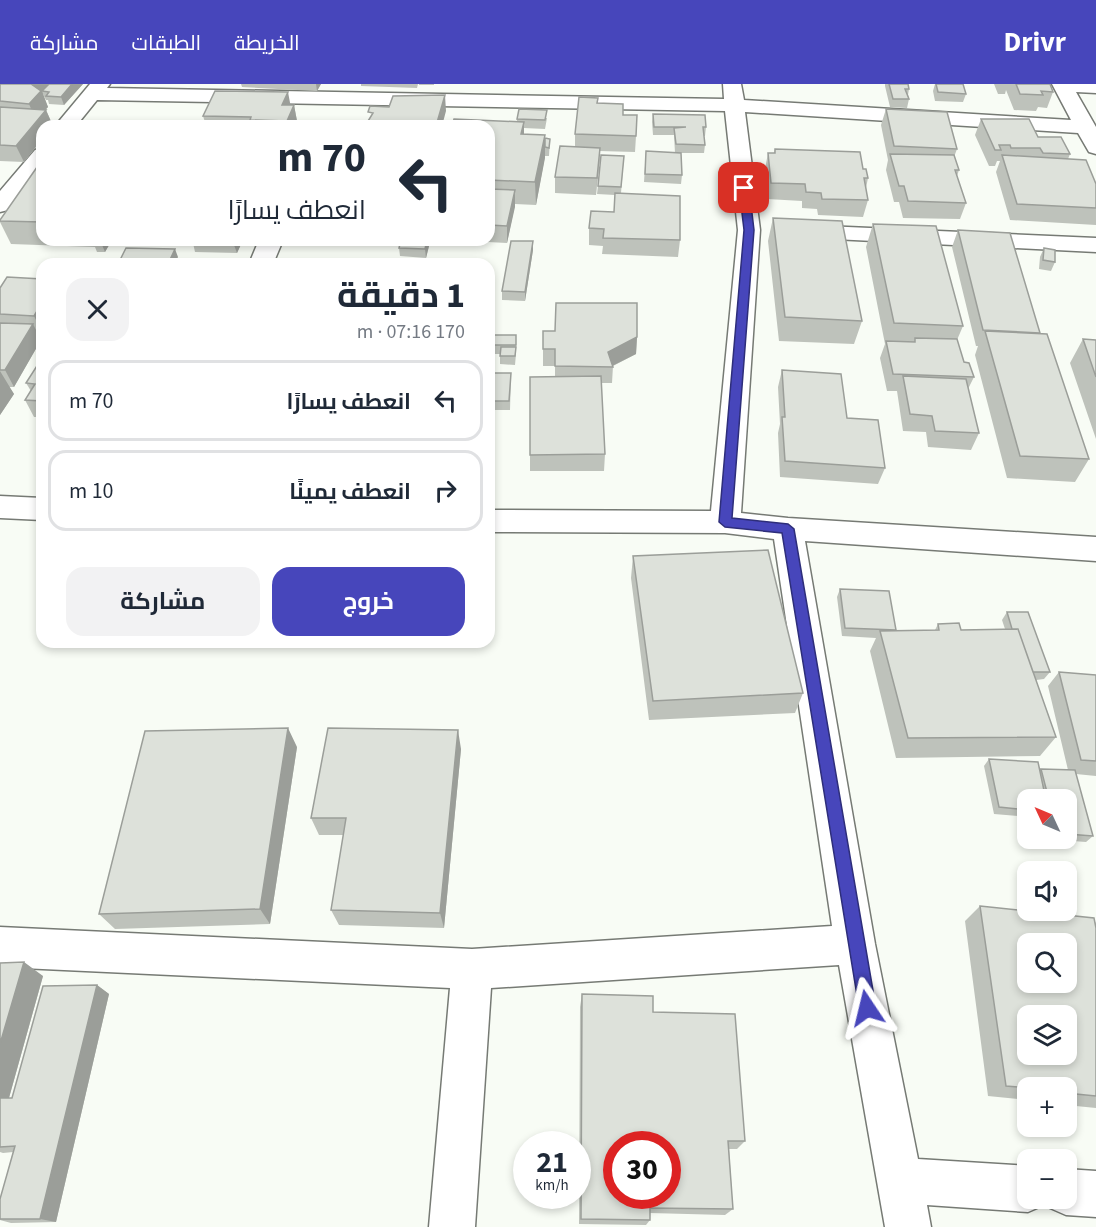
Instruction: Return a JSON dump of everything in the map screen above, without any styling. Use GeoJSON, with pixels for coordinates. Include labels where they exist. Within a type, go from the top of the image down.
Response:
{"type":"FeatureCollection","features":[{"type":"Feature","properties":{"kind":"street"},"geometry":{"type":"LineString","coordinates":[[1063,85],[1096,87]]}},
{"type":"Feature","properties":{"kind":"street"},"geometry":{"type":"LineString","coordinates":[[1063,85],[1096,148]]}},
{"type":"Feature","properties":{"kind":"street"},"geometry":{"type":"LineString","coordinates":[[70,120],[96,89],[325,100],[733,94],[1086,127]]}},
{"type":"Feature","properties":{"kind":"street"},"geometry":{"type":"LineString","coordinates":[[725,522],[769,230],[733,94]]}},
{"type":"Feature","properties":{"kind":"street"},"geometry":{"type":"LineString","coordinates":[[0,205],[36,161]]}},
{"type":"Feature","properties":{"kind":"street"},"geometry":{"type":"LineString","coordinates":[[769,230],[1096,245]]}},
{"type":"Feature","properties":{"kind":"street"},"geometry":{"type":"LineString","coordinates":[[0,507],[36,509]]}},
{"type":"Feature","properties":{"kind":"street"},"geometry":{"type":"LineString","coordinates":[[495,521],[725,522],[788,529],[1096,549]]}},
{"type":"Feature","properties":{"kind":"street"},"geometry":{"type":"LineString","coordinates":[[788,529],[855,944],[908,1227]]}},
{"type":"Feature","properties":{"kind":"street"},"geometry":{"type":"LineString","coordinates":[[0,947],[472,969],[855,944]]}},
{"type":"Feature","properties":{"kind":"street"},"geometry":{"type":"LineString","coordinates":[[452,1227],[472,969]]}},
{"type":"Feature","properties":{"kind":"street"},"geometry":{"type":"LineString","coordinates":[[899,1180],[1017,1188]]}},
{"type":"Feature","properties":{"kind":"street"},"geometry":{"type":"LineString","coordinates":[[1077,1193],[1096,1194]]}},
{"type":"Feature","properties":{"kind":"building"},"geometry":{"type":"Polygon","coordinates":[[[0,84],[31,84],[41,91],[29,104],[0,101],[0,84]]]}},
{"type":"Feature","properties":{"kind":"building"},"geometry":{"type":"Polygon","coordinates":[[[49,84],[72,84],[61,97],[46,96],[49,92],[42,91],[49,84]]]}},
{"type":"Feature","properties":{"kind":"building"},"geometry":{"type":"Polygon","coordinates":[[[889,84],[908,84],[909,89],[905,89],[909,99],[893,99],[889,84]]]}},
{"type":"Feature","properties":{"kind":"building"},"geometry":{"type":"Polygon","coordinates":[[[936,84],[963,84],[966,94],[938,92],[936,84]]]}},
{"type":"Feature","properties":{"kind":"building"},"geometry":{"type":"Polygon","coordinates":[[[1016,84],[1050,84],[1053,92],[1041,91],[1043,95],[1020,94],[1016,84]]]}},
{"type":"Feature","properties":{"kind":"building"},"geometry":{"type":"Polygon","coordinates":[[[215,91],[288,92],[282,105],[294,105],[287,120],[203,116],[215,91]]]}},
{"type":"Feature","properties":{"kind":"building"},"geometry":{"type":"Polygon","coordinates":[[[445,95],[438,120],[369,120],[373,113],[368,112],[370,106],[389,107],[393,96],[445,95]]]}},
{"type":"Feature","properties":{"kind":"building"},"geometry":{"type":"Polygon","coordinates":[[[579,97],[598,98],[597,103],[623,104],[623,115],[637,115],[636,136],[575,134],[579,97]]]}},
{"type":"Feature","properties":{"kind":"building"},"geometry":{"type":"Polygon","coordinates":[[[0,107],[46,110],[16,146],[0,145],[0,107]]]}},
{"type":"Feature","properties":{"kind":"building"},"geometry":{"type":"Polygon","coordinates":[[[519,109],[547,110],[545,120],[517,119],[519,109]]]}},
{"type":"Feature","properties":{"kind":"building"},"geometry":{"type":"Polygon","coordinates":[[[886,109],[947,112],[957,149],[894,146],[886,109]]]}},
{"type":"Feature","properties":{"kind":"building"},"geometry":{"type":"Polygon","coordinates":[[[653,114],[705,115],[706,127],[703,127],[705,145],[676,144],[674,128],[686,127],[654,127],[653,114]]]}},
{"type":"Feature","properties":{"kind":"building"},"geometry":{"type":"Polygon","coordinates":[[[981,119],[1029,119],[1038,137],[1061,137],[1070,154],[1043,153],[1040,148],[1011,148],[1010,145],[999,145],[1001,150],[995,150],[981,119]]]}},
{"type":"Feature","properties":{"kind":"building"},"geometry":{"type":"Polygon","coordinates":[[[495,121],[524,122],[521,134],[545,135],[535,182],[495,180],[495,121]]]}},
{"type":"Feature","properties":{"kind":"building"},"geometry":{"type":"Polygon","coordinates":[[[545,138],[550,139],[549,148],[545,147],[545,138]]]}},
{"type":"Feature","properties":{"kind":"building"},"geometry":{"type":"Polygon","coordinates":[[[560,146],[600,148],[597,178],[555,177],[560,146]]]}},
{"type":"Feature","properties":{"kind":"building"},"geometry":{"type":"Polygon","coordinates":[[[775,149],[860,152],[863,169],[866,169],[868,178],[864,178],[868,200],[822,199],[821,193],[806,192],[805,184],[771,183],[768,153],[775,153],[775,149]]]}},
{"type":"Feature","properties":{"kind":"building"},"geometry":{"type":"Polygon","coordinates":[[[646,151],[681,153],[682,175],[645,174],[646,151]]]}},
{"type":"Feature","properties":{"kind":"building"},"geometry":{"type":"Polygon","coordinates":[[[890,154],[954,155],[959,170],[955,170],[966,203],[908,201],[904,186],[899,186],[890,154]]]}},
{"type":"Feature","properties":{"kind":"building"},"geometry":{"type":"Polygon","coordinates":[[[601,155],[624,156],[621,187],[598,186],[601,155]]]}},
{"type":"Feature","properties":{"kind":"building"},"geometry":{"type":"Polygon","coordinates":[[[1002,155],[1086,160],[1096,184],[1096,208],[1017,204],[1002,155]]]}},
{"type":"Feature","properties":{"kind":"building"},"geometry":{"type":"Polygon","coordinates":[[[36,169],[36,222],[0,220],[36,169]]]}},
{"type":"Feature","properties":{"kind":"building"},"geometry":{"type":"Polygon","coordinates":[[[495,189],[515,190],[507,226],[495,225],[495,189]]]}},
{"type":"Feature","properties":{"kind":"building"},"geometry":{"type":"Polygon","coordinates":[[[615,193],[680,196],[680,240],[603,238],[604,229],[589,228],[591,211],[614,212],[615,193]]]}},
{"type":"Feature","properties":{"kind":"building"},"geometry":{"type":"Polygon","coordinates":[[[773,218],[842,221],[862,321],[785,317],[773,218]]]}},
{"type":"Feature","properties":{"kind":"building"},"geometry":{"type":"Polygon","coordinates":[[[873,224],[936,226],[963,326],[894,323],[873,224]]]}},
{"type":"Feature","properties":{"kind":"building"},"geometry":{"type":"Polygon","coordinates":[[[958,230],[1010,233],[1040,333],[983,330],[958,230]]]}},
{"type":"Feature","properties":{"kind":"building"},"geometry":{"type":"Polygon","coordinates":[[[511,241],[533,241],[525,292],[502,291],[511,241]]]}},
{"type":"Feature","properties":{"kind":"building"},"geometry":{"type":"Polygon","coordinates":[[[400,246],[426,246],[425,249],[399,248],[400,246]]]}},
{"type":"Feature","properties":{"kind":"building"},"geometry":{"type":"Polygon","coordinates":[[[126,248],[175,249],[171,258],[121,258],[126,248]]]}},
{"type":"Feature","properties":{"kind":"building"},"geometry":{"type":"Polygon","coordinates":[[[1044,248],[1055,250],[1055,262],[1043,260],[1044,248]]]}},
{"type":"Feature","properties":{"kind":"building"},"geometry":{"type":"Polygon","coordinates":[[[7,277],[36,279],[36,313],[34,316],[0,314],[0,288],[7,277]]]}},
{"type":"Feature","properties":{"kind":"building"},"geometry":{"type":"Polygon","coordinates":[[[556,303],[637,303],[637,337],[608,352],[613,367],[555,366],[555,349],[543,349],[543,331],[555,331],[556,303]]]}},
{"type":"Feature","properties":{"kind":"building"},"geometry":{"type":"Polygon","coordinates":[[[0,323],[33,324],[5,370],[0,370],[0,323]]]}},
{"type":"Feature","properties":{"kind":"building"},"geometry":{"type":"Polygon","coordinates":[[[985,331],[1047,334],[1089,459],[1020,456],[985,331]]]}},
{"type":"Feature","properties":{"kind":"building"},"geometry":{"type":"Polygon","coordinates":[[[495,335],[516,335],[516,345],[495,345],[495,335]]]}},
{"type":"Feature","properties":{"kind":"building"},"geometry":{"type":"Polygon","coordinates":[[[915,338],[957,339],[964,362],[969,363],[974,377],[893,374],[886,341],[915,342],[915,338]]]}},
{"type":"Feature","properties":{"kind":"building"},"geometry":{"type":"Polygon","coordinates":[[[1083,339],[1096,340],[1096,377],[1083,339]]]}},
{"type":"Feature","properties":{"kind":"building"},"geometry":{"type":"Polygon","coordinates":[[[501,347],[516,347],[515,356],[500,356],[501,347]]]}},
{"type":"Feature","properties":{"kind":"building"},"geometry":{"type":"Polygon","coordinates":[[[36,367],[36,401],[25,400],[35,384],[26,383],[36,367]]]}},
{"type":"Feature","properties":{"kind":"building"},"geometry":{"type":"Polygon","coordinates":[[[782,370],[841,374],[847,418],[878,420],[885,468],[785,461],[782,370]]]}},
{"type":"Feature","properties":{"kind":"building"},"geometry":{"type":"Polygon","coordinates":[[[495,373],[511,373],[509,401],[495,401],[495,373]]]}},
{"type":"Feature","properties":{"kind":"building"},"geometry":{"type":"Polygon","coordinates":[[[601,376],[605,454],[530,455],[530,377],[601,376]]]}},
{"type":"Feature","properties":{"kind":"building"},"geometry":{"type":"Polygon","coordinates":[[[903,376],[966,379],[979,433],[935,431],[932,416],[910,414],[903,376]]]}},
{"type":"Feature","properties":{"kind":"building"},"geometry":{"type":"Polygon","coordinates":[[[768,550],[803,693],[653,701],[633,556],[768,550]]]}},
{"type":"Feature","properties":{"kind":"building"},"geometry":{"type":"Polygon","coordinates":[[[840,589],[889,591],[896,630],[845,628],[840,589]]]}},
{"type":"Feature","properties":{"kind":"building"},"geometry":{"type":"Polygon","coordinates":[[[1007,612],[1028,612],[1050,672],[1033,672],[1018,629],[1012,629],[1007,612]]]}},
{"type":"Feature","properties":{"kind":"building"},"geometry":{"type":"Polygon","coordinates":[[[959,623],[961,630],[1018,629],[1056,737],[908,738],[880,631],[939,630],[938,624],[959,623]]]}},
{"type":"Feature","properties":{"kind":"building"},"geometry":{"type":"Polygon","coordinates":[[[1059,672],[1096,675],[1096,761],[1081,760],[1059,672]]]}},
{"type":"Feature","properties":{"kind":"building"},"geometry":{"type":"Polygon","coordinates":[[[288,728],[260,909],[99,914],[145,731],[288,728]]]}},
{"type":"Feature","properties":{"kind":"building"},"geometry":{"type":"Polygon","coordinates":[[[328,728],[458,730],[440,913],[331,910],[346,818],[311,818],[328,728]]]}},
{"type":"Feature","properties":{"kind":"building"},"geometry":{"type":"Polygon","coordinates":[[[989,759],[1038,762],[1044,789],[1017,789],[1017,809],[999,807],[989,759]]]}},
{"type":"Feature","properties":{"kind":"building"},"geometry":{"type":"Polygon","coordinates":[[[1041,769],[1075,770],[1093,836],[1077,835],[1077,789],[1046,789],[1041,769]]]}},
{"type":"Feature","properties":{"kind":"building"},"geometry":{"type":"Polygon","coordinates":[[[980,906],[1017,910],[1017,921],[1077,921],[1077,916],[1094,918],[1096,928],[1096,1096],[1077,1094],[1077,1077],[1017,1077],[1017,1087],[1006,1086],[980,906]]]}},
{"type":"Feature","properties":{"kind":"building"},"geometry":{"type":"Polygon","coordinates":[[[24,962],[0,1044],[0,963],[24,962]]]}},
{"type":"Feature","properties":{"kind":"building"},"geometry":{"type":"Polygon","coordinates":[[[97,985],[40,1219],[0,1219],[0,1199],[15,1146],[0,1147],[0,1098],[12,1098],[43,986],[97,985]]]}},
{"type":"Feature","properties":{"kind":"building"},"geometry":{"type":"Polygon","coordinates":[[[582,994],[653,996],[653,1012],[735,1014],[745,1141],[728,1141],[733,1209],[681,1208],[681,1131],[603,1131],[603,1209],[650,1209],[650,1220],[581,1219],[581,1209],[591,1209],[591,1131],[581,1131],[582,994]]]}},
{"type":"Feature","properties":{"kind":"route"},"geometry":{"type":"LineString","coordinates":[[744,188],[749,230],[725,522],[788,529],[867,1008]]}}]}
